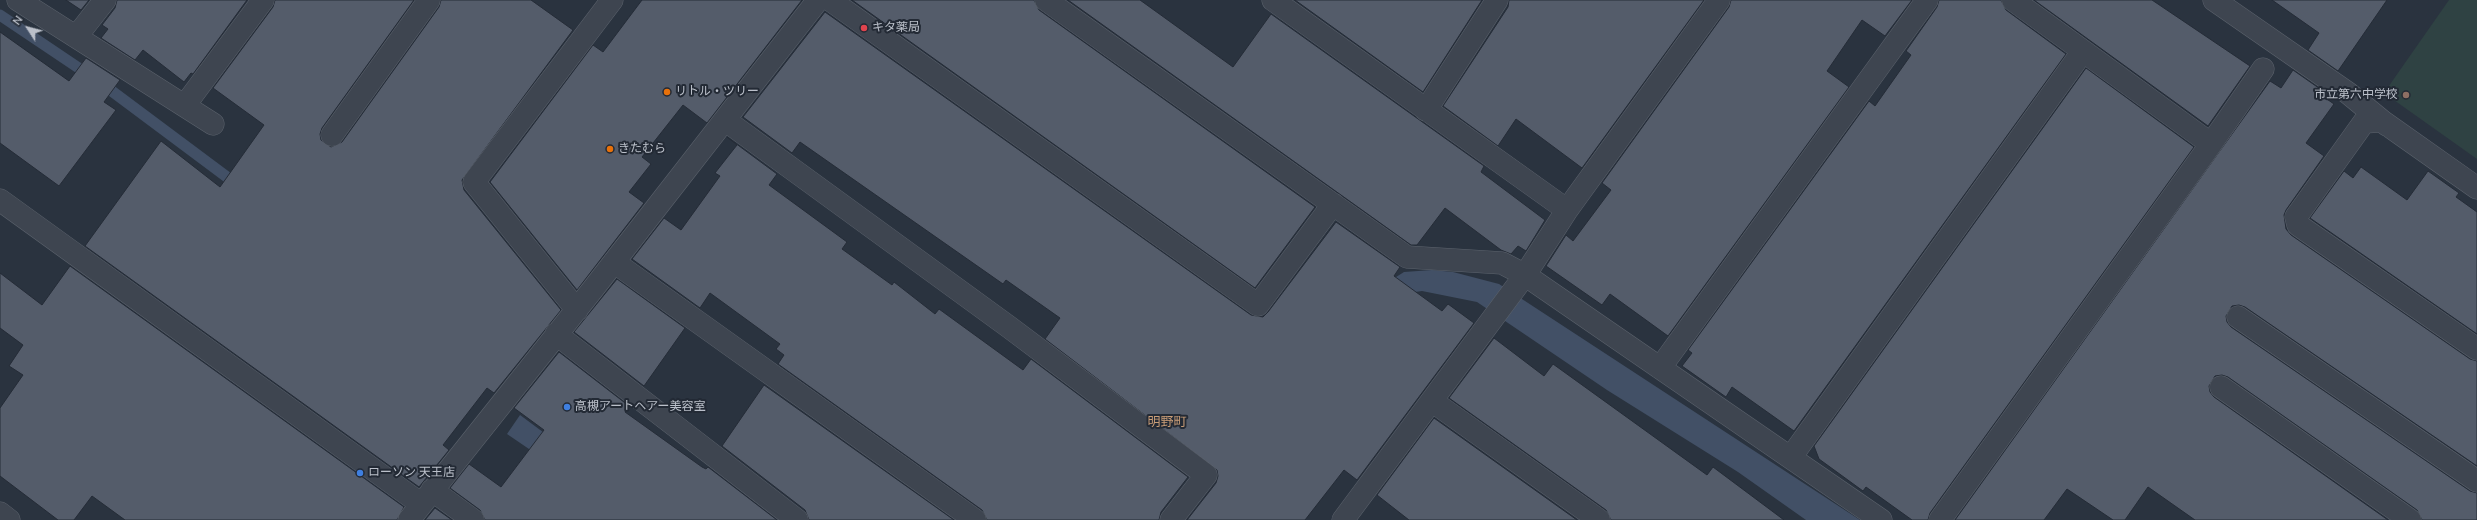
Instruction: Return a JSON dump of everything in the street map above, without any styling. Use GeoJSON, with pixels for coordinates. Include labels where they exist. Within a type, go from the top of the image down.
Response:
{"type":"FeatureCollection","features":[{"type":"Feature","properties":{"kind":"street"},"geometry":{"type":"LineString","coordinates":[[18,0],[213,124]]}},
{"type":"Feature","properties":{"kind":"street"},"geometry":{"type":"LineString","coordinates":[[76,37],[104,0]]}},
{"type":"Feature","properties":{"kind":"street"},"geometry":{"type":"LineString","coordinates":[[185,105],[263,0]]}},
{"type":"Feature","properties":{"kind":"street"},"geometry":{"type":"LineString","coordinates":[[332,135],[429,0]]}},
{"type":"Feature","properties":{"kind":"street"},"geometry":{"type":"LineString","coordinates":[[577,310],[474,182],[612,0]]}},
{"type":"Feature","properties":{"kind":"street"},"geometry":{"type":"LineString","coordinates":[[421,505],[556,334],[577,310],[818,0]]}},
{"type":"Feature","properties":{"kind":"street"},"geometry":{"type":"LineString","coordinates":[[830,0],[1258,305],[1332,204]]}},
{"type":"Feature","properties":{"kind":"street"},"geometry":{"type":"LineString","coordinates":[[1046,0],[1407,257],[1502,263],[1519,282],[1660,368],[1881,520]]}},
{"type":"Feature","properties":{"kind":"street"},"geometry":{"type":"LineString","coordinates":[[1273,0],[1567,210]]}},
{"type":"Feature","properties":{"kind":"street"},"geometry":{"type":"LineString","coordinates":[[1426,110],[1497,0]]}},
{"type":"Feature","properties":{"kind":"street"},"geometry":{"type":"LineString","coordinates":[[1343,520],[1493,318],[1567,210],[1720,0]]}},
{"type":"Feature","properties":{"kind":"street"},"geometry":{"type":"LineString","coordinates":[[1660,368],[1927,0]]}},
{"type":"Feature","properties":{"kind":"street"},"geometry":{"type":"LineString","coordinates":[[2013,0],[2211,144]]}},
{"type":"Feature","properties":{"kind":"street"},"geometry":{"type":"LineString","coordinates":[[2214,0],[2348,94],[2380,120],[2477,188]]}},
{"type":"Feature","properties":{"kind":"street"},"geometry":{"type":"LineString","coordinates":[[1791,458],[2083,51]]}},
{"type":"Feature","properties":{"kind":"street"},"geometry":{"type":"LineString","coordinates":[[1940,520],[2264,69]]}},
{"type":"Feature","properties":{"kind":"street"},"geometry":{"type":"LineString","coordinates":[[725,120],[1016,332],[1206,475],[1171,520]]}},
{"type":"Feature","properties":{"kind":"street"},"geometry":{"type":"LineString","coordinates":[[2380,120],[2382,122],[2364,122],[2296,217],[2298,225],[2477,349]]}},
{"type":"Feature","properties":{"kind":"street"},"geometry":{"type":"LineString","coordinates":[[0,200],[421,505],[473,520]]}},
{"type":"Feature","properties":{"kind":"street"},"geometry":{"type":"LineString","coordinates":[[614,262],[975,520]]}},
{"type":"Feature","properties":{"kind":"street"},"geometry":{"type":"LineString","coordinates":[[2238,317],[2477,481]]}},
{"type":"Feature","properties":{"kind":"street"},"geometry":{"type":"LineString","coordinates":[[556,334],[797,520]]}},
{"type":"Feature","properties":{"kind":"street"},"geometry":{"type":"LineString","coordinates":[[2221,387],[2410,520]]}},
{"type":"Feature","properties":{"kind":"street"},"geometry":{"type":"LineString","coordinates":[[1432,401],[1599,520]]}},
{"type":"Feature","properties":{"kind":"street"},"geometry":{"type":"LineString","coordinates":[[0,513],[9,520]]}},
{"type":"Feature","properties":{"kind":"shaded area"},"geometry":{"type":"Polygon","coordinates":[[[2449,0],[2477,0],[2477,159],[2384,93],[2449,0]]]}},
{"type":"Feature","properties":{"kind":"water"},"geometry":{"type":"Polygon","coordinates":[[[1432,270],[1453,272],[1499,284],[1860,520],[1806,520],[1738,472],[1607,390],[1477,302],[1422,291],[1402,294],[1193,520],[1385,284],[1404,272],[1432,270]]]}},
{"type":"Feature","properties":{"kind":"water"},"geometry":{"type":"Polygon","coordinates":[[[520,415],[602,476],[633,520],[507,434],[520,415]]]}},
{"type":"Feature","properties":{"kind":"building"},"geometry":{"type":"Polygon","coordinates":[[[66,0],[89,0],[81,10],[66,0]]]}},
{"type":"Feature","properties":{"kind":"building"},"geometry":{"type":"Polygon","coordinates":[[[117,0],[247,0],[193,74],[191,73],[184,82],[143,50],[135,60],[101,38],[108,29],[102,25],[115,8],[117,0]]]}},
{"type":"Feature","properties":{"kind":"building"},"geometry":{"type":"Polygon","coordinates":[[[275,0],[414,0],[322,128],[320,134],[321,140],[331,147],[342,142],[439,7],[441,0],[531,0],[573,30],[462,180],[464,190],[561,310],[494,393],[487,388],[443,445],[449,450],[419,487],[85,246],[161,141],[220,187],[264,125],[213,88],[273,7],[275,0]]]}},
{"type":"Feature","properties":{"kind":"building"},"geometry":{"type":"Polygon","coordinates":[[[642,0],[802,0],[707,123],[683,105],[642,157],[651,164],[629,192],[644,203],[577,290],[490,182],[593,45],[603,52],[642,0]]]}},
{"type":"Feature","properties":{"kind":"building"},"geometry":{"type":"Polygon","coordinates":[[[852,0],[1034,0],[1039,10],[1315,207],[1255,288],[852,0]]]}},
{"type":"Feature","properties":{"kind":"building"},"geometry":{"type":"Polygon","coordinates":[[[1068,0],[1140,0],[1233,67],[1271,14],[1484,166],[1481,172],[1545,220],[1526,251],[1518,246],[1511,254],[1501,250],[1445,208],[1417,245],[1411,245],[1068,0]]]}},
{"type":"Feature","properties":{"kind":"building"},"geometry":{"type":"Polygon","coordinates":[[[1295,0],[1482,0],[1423,92],[1295,0]]]}},
{"type":"Feature","properties":{"kind":"building"},"geometry":{"type":"Polygon","coordinates":[[[1509,0],[1704,0],[1582,168],[1516,119],[1498,146],[1443,106],[1508,7],[1509,0]]]}},
{"type":"Feature","properties":{"kind":"building"},"geometry":{"type":"Polygon","coordinates":[[[1731,0],[1912,0],[1885,36],[1862,20],[1827,71],[1849,87],[1668,336],[1610,294],[1602,305],[1546,266],[1566,235],[1573,241],[1611,190],[1602,183],[1729,7],[1731,0]]]}},
{"type":"Feature","properties":{"kind":"building"},"geometry":{"type":"Polygon","coordinates":[[[1939,0],[2001,0],[2006,10],[2066,54],[1794,431],[1732,387],[1726,397],[1682,366],[1692,353],[1688,350],[1869,101],[1875,106],[1911,55],[1906,51],[1937,7],[1939,0]]]}},
{"type":"Feature","properties":{"kind":"building"},"geometry":{"type":"Polygon","coordinates":[[[2034,0],[2152,0],[2250,66],[2208,126],[2034,0]]]}},
{"type":"Feature","properties":{"kind":"building"},"geometry":{"type":"Polygon","coordinates":[[[2272,0],[2387,0],[2338,71],[2308,50],[2319,33],[2272,0]]]}},
{"type":"Feature","properties":{"kind":"building"},"geometry":{"type":"Polygon","coordinates":[[[825,12],[1251,315],[1263,317],[1268,312],[1336,222],[1400,267],[1394,276],[1442,311],[1448,304],[1474,323],[1357,480],[1344,470],[1305,520],[1187,520],[1216,483],[1218,476],[1217,470],[1045,339],[1060,318],[1006,280],[1003,284],[800,142],[792,153],[743,117],[825,12]]]}},
{"type":"Feature","properties":{"kind":"building"},"geometry":{"type":"Polygon","coordinates":[[[0,32],[69,81],[86,58],[120,80],[104,102],[116,110],[59,186],[0,143],[0,32]]]}},
{"type":"Feature","properties":{"kind":"building"},"geometry":{"type":"Polygon","coordinates":[[[2086,68],[2194,147],[1930,513],[1928,520],[1912,520],[1866,487],[1863,491],[1819,459],[1814,446],[2086,68]]]}},
{"type":"Feature","properties":{"kind":"building"},"geometry":{"type":"Polygon","coordinates":[[[2293,70],[2323,91],[2321,95],[2334,104],[2306,143],[2324,156],[2286,210],[2284,215],[2286,229],[2291,235],[2470,359],[2477,361],[2477,466],[2245,307],[2239,305],[2232,306],[2226,316],[2227,322],[2231,327],[2470,491],[2477,493],[2477,520],[2422,520],[2417,510],[2228,377],[2222,375],[2215,376],[2209,386],[2210,392],[2214,397],[2388,520],[2195,520],[2148,487],[2125,520],[2113,520],[2067,489],[2044,520],[1955,520],[2270,81],[2281,88],[2293,70]]]}},
{"type":"Feature","properties":{"kind":"building"},"geometry":{"type":"Polygon","coordinates":[[[727,137],[777,174],[769,185],[847,242],[842,249],[892,285],[894,282],[935,314],[939,309],[1023,370],[1031,359],[1188,477],[1161,512],[1159,520],[987,520],[982,510],[778,364],[784,355],[776,349],[780,344],[710,293],[700,308],[632,259],[664,218],[681,230],[720,176],[715,173],[737,145],[727,137]]]}},
{"type":"Feature","properties":{"kind":"building"},"geometry":{"type":"Polygon","coordinates":[[[2361,167],[2407,200],[2428,171],[2459,193],[2456,197],[2477,212],[2477,334],[2310,218],[2344,171],[2353,178],[2361,167]]]}},
{"type":"Feature","properties":{"kind":"building"},"geometry":{"type":"Polygon","coordinates":[[[70,266],[404,507],[397,520],[125,520],[92,496],[74,520],[58,520],[0,476],[0,408],[23,375],[9,366],[23,345],[0,328],[0,273],[42,305],[70,266]]]}},
{"type":"Feature","properties":{"kind":"building"},"geometry":{"type":"Polygon","coordinates":[[[617,279],[685,328],[644,386],[574,332],[617,279]]]}},
{"type":"Feature","properties":{"kind":"building"},"geometry":{"type":"Polygon","coordinates":[[[1494,338],[1544,376],[1553,364],[1707,475],[1713,467],[1784,520],[1611,520],[1606,510],[1449,398],[1494,338]]]}},
{"type":"Feature","properties":{"kind":"building"},"geometry":{"type":"Polygon","coordinates":[[[559,352],[629,406],[625,412],[702,467],[706,469],[708,467],[777,520],[485,520],[480,510],[450,488],[469,464],[501,487],[544,430],[514,408],[559,352]]]}},
{"type":"Feature","properties":{"kind":"building"},"geometry":{"type":"Polygon","coordinates":[[[764,385],[954,520],[809,520],[805,510],[722,446],[764,385]]]}},
{"type":"Feature","properties":{"kind":"building"},"geometry":{"type":"Polygon","coordinates":[[[1434,418],[1577,520],[1409,520],[1377,495],[1434,418]]]}},
{"type":"Feature","properties":{"kind":"building"},"geometry":{"type":"Polygon","coordinates":[[[435,508],[452,520],[425,520],[435,508]]]}},
{"type":"Feature","properties":{"kind":"waterway"},"geometry":{"type":"LineString","coordinates":[[0,15],[101,83],[239,186]]}},
{"type":"Feature","properties":{"kind":"place","name":"キタ薬局"},"geometry":{"type":"Point","coordinates":[864,28]}},
{"type":"Feature","properties":{"kind":"place","name":"リトル・ツリー"},"geometry":{"type":"Point","coordinates":[667,92]}},
{"type":"Feature","properties":{"kind":"place","name":"市立第六中学校"},"geometry":{"type":"Point","coordinates":[2406,95]}},
{"type":"Feature","properties":{"kind":"place","name":"きたむら"},"geometry":{"type":"Point","coordinates":[610,149]}},
{"type":"Feature","properties":{"kind":"place","name":"高槻アートヘアー美容室"},"geometry":{"type":"Point","coordinates":[567,407]}},
{"type":"Feature","properties":{"kind":"place","name":"ローソン 天王店"},"geometry":{"type":"Point","coordinates":[360,473]}},
{"type":"Feature","properties":{"kind":"district","name":"明野町"},"geometry":{"type":"Point","coordinates":[1167,423]}}]}
